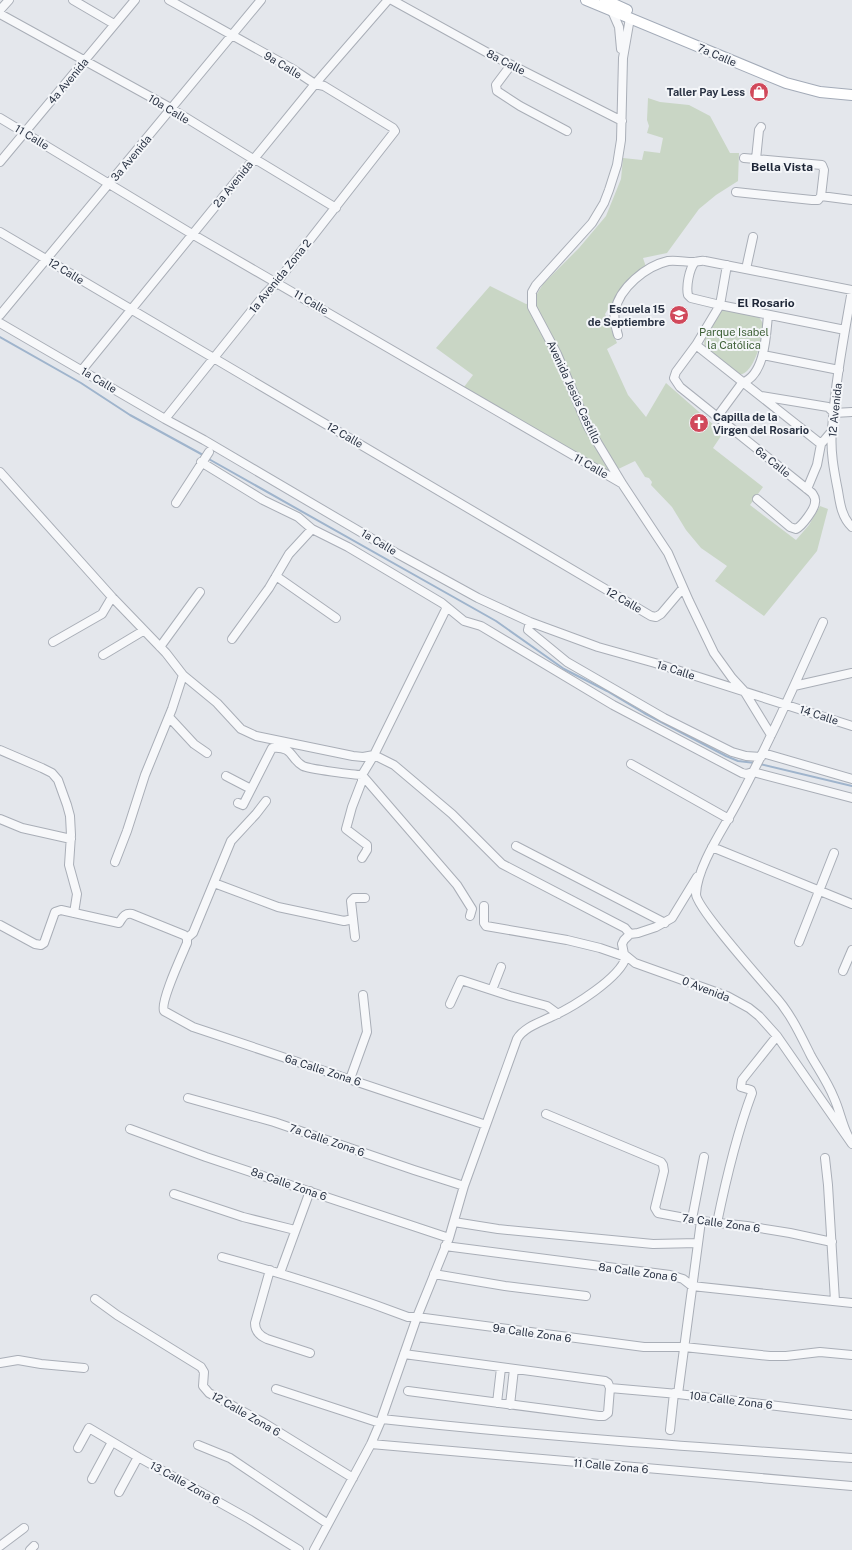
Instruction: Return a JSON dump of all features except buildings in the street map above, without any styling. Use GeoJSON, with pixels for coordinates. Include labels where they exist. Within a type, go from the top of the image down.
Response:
{"type":"FeatureCollection","features":[{"type":"Feature","properties":{"kind":"main road","name":"7a Calle"},"geometry":{"type":"LineString","coordinates":[[586,0],[617,6],[630,18],[786,83],[820,92],[852,95]]}},
{"type":"Feature","properties":{"kind":"main road","name":"7a Calle"},"geometry":{"type":"LineString","coordinates":[[605,0],[777,74],[809,84],[852,89]]}},
{"type":"Feature","properties":{"kind":"street"},"geometry":{"type":"LineString","coordinates":[[0,10],[9,0]]}},
{"type":"Feature","properties":{"kind":"street"},"geometry":{"type":"LineString","coordinates":[[73,0],[114,24]]}},
{"type":"Feature","properties":{"kind":"street","name":"4a Avenida"},"geometry":{"type":"LineString","coordinates":[[0,162],[135,0]]}},
{"type":"Feature","properties":{"kind":"street","name":"9a Calle"},"geometry":{"type":"LineString","coordinates":[[169,0],[291,68],[315,84],[324,86],[393,128],[395,131]]}},
{"type":"Feature","properties":{"kind":"street","name":"3a Avenida"},"geometry":{"type":"LineString","coordinates":[[0,315],[261,0]]}},
{"type":"Feature","properties":{"kind":"street","name":"2a Avenida"},"geometry":{"type":"LineString","coordinates":[[82,370],[315,84],[388,0]]}},
{"type":"Feature","properties":{"kind":"street","name":"8a Calle"},"geometry":{"type":"LineString","coordinates":[[392,0],[511,65],[622,121]]}},
{"type":"Feature","properties":{"kind":"street","name":"Avenida Jesús Castillo"},"geometry":{"type":"LineString","coordinates":[[617,6],[623,58],[621,140],[617,165],[604,203],[592,224],[540,280],[532,292],[532,307],[557,354],[588,427],[664,546],[714,653],[744,692],[771,735]]}},
{"type":"Feature","properties":{"kind":"street","name":"10a Calle"},"geometry":{"type":"LineString","coordinates":[[0,14],[171,109],[336,208]]}},
{"type":"Feature","properties":{"kind":"street","name":"Avenida Jesús Castillo"},"geometry":{"type":"LineString","coordinates":[[623,58],[630,18]]}},
{"type":"Feature","properties":{"kind":"street"},"geometry":{"type":"LineString","coordinates":[[511,65],[496,85],[497,91],[520,106],[567,131]]}},
{"type":"Feature","properties":{"kind":"street","name":"11 Calle"},"geometry":{"type":"LineString","coordinates":[[0,118],[192,234],[623,484]]}},
{"type":"Feature","properties":{"kind":"street"},"geometry":{"type":"LineString","coordinates":[[756,158],[759,130],[761,127]]}},
{"type":"Feature","properties":{"kind":"street","name":"1a Avenida Zona 2"},"geometry":{"type":"LineString","coordinates":[[165,419],[265,294],[277,282],[395,131]]}},
{"type":"Feature","properties":{"kind":"street"},"geometry":{"type":"LineString","coordinates":[[736,192],[812,200],[818,200],[821,196],[824,170],[822,165],[744,158]]}},
{"type":"Feature","properties":{"kind":"street"},"geometry":{"type":"LineString","coordinates":[[821,196],[852,200]]}},
{"type":"Feature","properties":{"kind":"street","name":"12 Calle"},"geometry":{"type":"LineString","coordinates":[[0,232],[651,616],[656,617],[661,614],[683,588]]}},
{"type":"Feature","properties":{"kind":"street"},"geometry":{"type":"LineString","coordinates":[[746,268],[753,237]]}},
{"type":"Feature","properties":{"kind":"street"},"geometry":{"type":"LineString","coordinates":[[618,335],[614,313],[617,301],[624,291],[646,271],[661,264],[674,261],[705,261],[852,290]]}},
{"type":"Feature","properties":{"kind":"street"},"geometry":{"type":"LineString","coordinates":[[695,262],[692,267],[687,290],[688,296],[695,300],[845,330]]}},
{"type":"Feature","properties":{"kind":"street"},"geometry":{"type":"LineString","coordinates":[[728,265],[720,305],[696,345],[742,383],[761,396],[821,444]]}},
{"type":"Feature","properties":{"kind":"street","name":"12 Avenida"},"geometry":{"type":"LineString","coordinates":[[847,518],[833,459],[832,431],[839,370],[845,330],[851,307],[852,290]]}},
{"type":"Feature","properties":{"kind":"street"},"geometry":{"type":"LineString","coordinates":[[717,417],[742,383],[748,381],[754,375],[763,355],[768,315]]}},
{"type":"Feature","properties":{"kind":"street","name":"1a Calle"},"geometry":{"type":"LineString","coordinates":[[0,323],[452,585],[478,598],[530,622],[598,647],[642,659],[785,704]]}},
{"type":"Feature","properties":{"kind":"street","name":"6a Calle"},"geometry":{"type":"LineString","coordinates":[[696,345],[676,372],[674,378],[680,387],[812,493],[816,501],[814,507],[800,526],[796,528],[790,527],[757,499]]}},
{"type":"Feature","properties":{"kind":"street"},"geometry":{"type":"LineString","coordinates":[[763,355],[839,370]]}},
{"type":"Feature","properties":{"kind":"street"},"geometry":{"type":"LineString","coordinates":[[761,396],[828,407],[834,413],[852,412]]}},
{"type":"Feature","properties":{"kind":"street"},"geometry":{"type":"LineString","coordinates":[[807,489],[817,465],[821,444],[832,431]]}},
{"type":"Feature","properties":{"kind":"street"},"geometry":{"type":"LineString","coordinates":[[176,503],[209,452]]}},
{"type":"Feature","properties":{"kind":"street"},"geometry":{"type":"LineString","coordinates":[[203,461],[263,500],[298,516],[312,529],[348,547],[442,603],[464,621],[481,626],[613,705],[742,773],[746,774],[754,771],[852,798]]}},
{"type":"Feature","properties":{"kind":"street"},"geometry":{"type":"LineString","coordinates":[[0,472],[143,631],[160,647],[182,675],[217,703],[241,729],[250,734],[359,757],[374,755],[394,765],[452,814],[502,864],[625,928],[630,934],[622,944],[622,951],[626,957],[622,966],[609,979],[581,1000],[520,1034],[514,1044],[464,1186],[449,1238],[417,1317],[381,1421],[371,1444],[314,1550]]}},
{"type":"Feature","properties":{"kind":"street"},"geometry":{"type":"LineString","coordinates":[[852,513],[847,518],[852,528]]}},
{"type":"Feature","properties":{"kind":"street"},"geometry":{"type":"LineString","coordinates":[[232,639],[276,576],[289,554],[312,529]]}},
{"type":"Feature","properties":{"kind":"street"},"geometry":{"type":"LineString","coordinates":[[276,576],[336,618]]}},
{"type":"Feature","properties":{"kind":"street"},"geometry":{"type":"LineString","coordinates":[[160,647],[200,592]]}},
{"type":"Feature","properties":{"kind":"street"},"geometry":{"type":"LineString","coordinates":[[53,642],[102,614],[112,597]]}},
{"type":"Feature","properties":{"kind":"street"},"geometry":{"type":"LineString","coordinates":[[362,858],[368,848],[367,845],[346,829],[352,807],[362,781],[362,775],[374,755],[447,607]]}},
{"type":"Feature","properties":{"kind":"street"},"geometry":{"type":"LineString","coordinates":[[530,622],[528,630],[537,636],[558,656],[577,669],[658,715],[715,744],[740,754],[761,756],[852,779]]}},
{"type":"Feature","properties":{"kind":"street"},"geometry":{"type":"LineString","coordinates":[[754,771],[823,622]]}},
{"type":"Feature","properties":{"kind":"street"},"geometry":{"type":"LineString","coordinates":[[103,655],[143,631]]}},
{"type":"Feature","properties":{"kind":"street"},"geometry":{"type":"LineString","coordinates":[[794,686],[852,673]]}},
{"type":"Feature","properties":{"kind":"street"},"geometry":{"type":"LineString","coordinates":[[115,862],[127,831],[145,775],[169,717],[182,675]]}},
{"type":"Feature","properties":{"kind":"street","name":"14 Calle"},"geometry":{"type":"LineString","coordinates":[[785,704],[852,726]]}},
{"type":"Feature","properties":{"kind":"street"},"geometry":{"type":"LineString","coordinates":[[169,717],[194,744],[207,753]]}},
{"type":"Feature","properties":{"kind":"street"},"geometry":{"type":"LineString","coordinates":[[238,803],[243,805],[270,750],[274,748],[290,752],[297,761],[305,767],[362,775],[457,885],[472,909],[470,916]]}},
{"type":"Feature","properties":{"kind":"street"},"geometry":{"type":"LineString","coordinates":[[0,750],[42,768],[56,776],[67,805],[71,830],[69,865],[77,894],[74,913]]}},
{"type":"Feature","properties":{"kind":"street"},"geometry":{"type":"LineString","coordinates":[[631,764],[729,819]]}},
{"type":"Feature","properties":{"kind":"street","name":"0 Avenida"},"geometry":{"type":"LineString","coordinates":[[630,934],[647,930],[665,923],[675,914],[700,873],[712,847],[729,819],[754,771]]}},
{"type":"Feature","properties":{"kind":"street"},"geometry":{"type":"LineString","coordinates":[[226,776],[251,789]]}},
{"type":"Feature","properties":{"kind":"street"},"geometry":{"type":"LineString","coordinates":[[0,925],[35,944],[41,945],[44,944],[55,911],[61,910],[119,923],[127,913],[184,935],[187,938],[193,933],[231,841],[266,801]]}},
{"type":"Feature","properties":{"kind":"street"},"geometry":{"type":"LineString","coordinates":[[0,819],[22,828],[71,839]]}},
{"type":"Feature","properties":{"kind":"street"},"geometry":{"type":"LineString","coordinates":[[516,846],[665,923]]}},
{"type":"Feature","properties":{"kind":"street"},"geometry":{"type":"LineString","coordinates":[[712,847],[852,904]]}},
{"type":"Feature","properties":{"kind":"street"},"geometry":{"type":"LineString","coordinates":[[799,942],[834,853]]}},
{"type":"Feature","properties":{"kind":"street","name":"0 Avenida"},"geometry":{"type":"LineString","coordinates":[[700,873],[696,894],[698,901],[747,965],[784,1007],[830,1089],[850,1141]]}},
{"type":"Feature","properties":{"kind":"street"},"geometry":{"type":"LineString","coordinates":[[214,883],[278,907],[339,920],[348,921],[353,919]]}},
{"type":"Feature","properties":{"kind":"street"},"geometry":{"type":"LineString","coordinates":[[356,937],[351,904],[352,899],[365,898]]}},
{"type":"Feature","properties":{"kind":"street","name":"0 Avenida"},"geometry":{"type":"LineString","coordinates":[[484,906],[484,923],[486,926],[567,940],[600,948],[736,1001],[759,1016],[777,1036],[850,1141]]}},
{"type":"Feature","properties":{"kind":"street","name":"6a Calle Zona 6"},"geometry":{"type":"LineString","coordinates":[[187,938],[187,944],[163,1006],[168,1014],[193,1027],[486,1125]]}},
{"type":"Feature","properties":{"kind":"street"},"geometry":{"type":"LineString","coordinates":[[843,971],[850,959],[852,950]]}},
{"type":"Feature","properties":{"kind":"street"},"geometry":{"type":"LineString","coordinates":[[492,990],[501,967]]}},
{"type":"Feature","properties":{"kind":"street"},"geometry":{"type":"LineString","coordinates":[[450,1004],[461,980],[547,1006],[558,1014]]}},
{"type":"Feature","properties":{"kind":"street"},"geometry":{"type":"LineString","coordinates":[[350,1079],[367,1032],[363,995]]}},
{"type":"Feature","properties":{"kind":"street"},"geometry":{"type":"LineString","coordinates":[[717,1223],[728,1168],[743,1115],[752,1093],[751,1090],[741,1087],[742,1080],[777,1036]]}},
{"type":"Feature","properties":{"kind":"street","name":"7a Calle Zona 6"},"geometry":{"type":"LineString","coordinates":[[188,1098],[274,1122],[464,1186]]}},
{"type":"Feature","properties":{"kind":"street","name":"7a Calle Zona 6"},"geometry":{"type":"LineString","coordinates":[[546,1114],[658,1161],[663,1165],[664,1171],[655,1208],[658,1213],[701,1221],[790,1233],[832,1242]]}},
{"type":"Feature","properties":{"kind":"street","name":"8a Calle Zona 6"},"geometry":{"type":"LineString","coordinates":[[130,1129],[206,1157],[449,1238]]}},
{"type":"Feature","properties":{"kind":"street"},"geometry":{"type":"LineString","coordinates":[[692,1219],[704,1157]]}},
{"type":"Feature","properties":{"kind":"street"},"geometry":{"type":"LineString","coordinates":[[825,1158],[835,1301]]}},
{"type":"Feature","properties":{"kind":"street"},"geometry":{"type":"LineString","coordinates":[[280,1273],[310,1191]]}},
{"type":"Feature","properties":{"kind":"street"},"geometry":{"type":"LineString","coordinates":[[174,1194],[243,1217],[295,1230]]}},
{"type":"Feature","properties":{"kind":"street"},"geometry":{"type":"LineString","coordinates":[[670,1430],[684,1347],[701,1221]]}},
{"type":"Feature","properties":{"kind":"street"},"geometry":{"type":"LineString","coordinates":[[454,1222],[505,1230],[653,1244],[698,1243]]}},
{"type":"Feature","properties":{"kind":"street","name":"8a Calle Zona 6"},"geometry":{"type":"LineString","coordinates":[[445,1246],[670,1275],[684,1279],[692,1286],[852,1303]]}},
{"type":"Feature","properties":{"kind":"street","name":"9a Calle Zona 6"},"geometry":{"type":"LineString","coordinates":[[222,1257],[280,1273],[408,1317],[654,1348],[684,1347],[770,1356],[786,1356],[820,1352],[852,1354]]}},
{"type":"Feature","properties":{"kind":"street"},"geometry":{"type":"LineString","coordinates":[[270,1270],[255,1323],[256,1330],[262,1337],[310,1353]]}},
{"type":"Feature","properties":{"kind":"street"},"geometry":{"type":"LineString","coordinates":[[434,1274],[505,1286],[586,1296]]}},
{"type":"Feature","properties":{"kind":"street","name":"12 Calle Zona 6"},"geometry":{"type":"LineString","coordinates":[[95,1299],[117,1315],[201,1367],[204,1372],[203,1386],[209,1393],[270,1427],[353,1478]]}},
{"type":"Feature","properties":{"kind":"street","name":"10a Calle Zona 6"},"geometry":{"type":"LineString","coordinates":[[404,1354],[605,1381],[609,1386],[852,1415]]}},
{"type":"Feature","properties":{"kind":"street"},"geometry":{"type":"LineString","coordinates":[[0,1363],[18,1360],[41,1364],[84,1368]]}},
{"type":"Feature","properties":{"kind":"street"},"geometry":{"type":"LineString","coordinates":[[497,1403],[501,1368]]}},
{"type":"Feature","properties":{"kind":"street"},"geometry":{"type":"LineString","coordinates":[[510,1405],[514,1369]]}},
{"type":"Feature","properties":{"kind":"street"},"geometry":{"type":"LineString","coordinates":[[408,1391],[602,1416],[608,1413],[609,1386]]}},
{"type":"Feature","properties":{"kind":"street"},"geometry":{"type":"LineString","coordinates":[[276,1389],[381,1421],[670,1445],[852,1458]]}},
{"type":"Feature","properties":{"kind":"street","name":"13 Calle Zona 6"},"geometry":{"type":"LineString","coordinates":[[78,1448],[89,1428],[243,1515],[299,1550]]}},
{"type":"Feature","properties":{"kind":"street"},"geometry":{"type":"LineString","coordinates":[[92,1479],[112,1442]]}},
{"type":"Feature","properties":{"kind":"street","name":"11 Calle Zona 6"},"geometry":{"type":"LineString","coordinates":[[371,1444],[852,1486]]}},
{"type":"Feature","properties":{"kind":"street"},"geometry":{"type":"LineString","coordinates":[[198,1445],[230,1458],[328,1524]]}},
{"type":"Feature","properties":{"kind":"street"},"geometry":{"type":"LineString","coordinates":[[119,1492],[138,1457]]}},
{"type":"Feature","properties":{"kind":"street"},"geometry":{"type":"LineString","coordinates":[[0,1546],[24,1528]]}},
{"type":"Feature","properties":{"kind":"green space"},"geometry":{"type":"Polygon","coordinates":[[[648,98],[660,102],[689,105],[710,116],[730,153],[739,153],[738,181],[716,195],[699,209],[667,253],[643,258],[646,267],[622,287],[605,314],[617,343],[607,349],[628,395],[646,417],[666,383],[723,433],[713,448],[763,487],[750,505],[796,540],[809,525],[820,506],[828,509],[817,551],[764,616],[715,581],[727,566],[701,548],[686,530],[672,507],[651,485],[652,482],[649,478],[645,477],[635,461],[610,473],[464,387],[473,375],[436,348],[490,286],[526,304],[536,302],[537,294],[543,284],[579,248],[606,216],[621,179],[623,158],[642,160],[644,151],[660,153],[663,138],[647,133],[649,126],[647,120],[648,98]]]}},
{"type":"Feature","properties":{"kind":"green space","name":"Parque Isabel la Católica"},"geometry":{"type":"Polygon","coordinates":[[[725,309],[758,316],[763,324],[762,337],[753,363],[748,370],[743,373],[738,374],[705,349],[705,339],[713,321],[725,309]]]}},
{"type":"Feature","properties":{"kind":"waterway"},"geometry":{"type":"LineString","coordinates":[[0,337],[81,383],[130,415],[203,455]]}},
{"type":"Feature","properties":{"kind":"waterway"},"geometry":{"type":"LineString","coordinates":[[207,458],[496,621],[564,669],[726,756],[738,761],[755,763]]}},
{"type":"Feature","properties":{"kind":"waterway"},"geometry":{"type":"LineString","coordinates":[[760,764],[852,786]]}},
{"type":"Feature","properties":{"kind":"place","name":"Taller Pay Less"},"geometry":{"type":"Point","coordinates":[759,92]}},
{"type":"Feature","properties":{"kind":"place","name":"Escuela 15 de Septiembre"},"geometry":{"type":"Point","coordinates":[679,315]}},
{"type":"Feature","properties":{"kind":"place","name":"Capilla de la Virgen del Rosario"},"geometry":{"type":"Point","coordinates":[699,423]}},
{"type":"Feature","properties":{"kind":"district","name":"Bella Vista"},"geometry":{"type":"Point","coordinates":[782,167]}},
{"type":"Feature","properties":{"kind":"district","name":"El Rosario"},"geometry":{"type":"Point","coordinates":[766,303]}}]}
